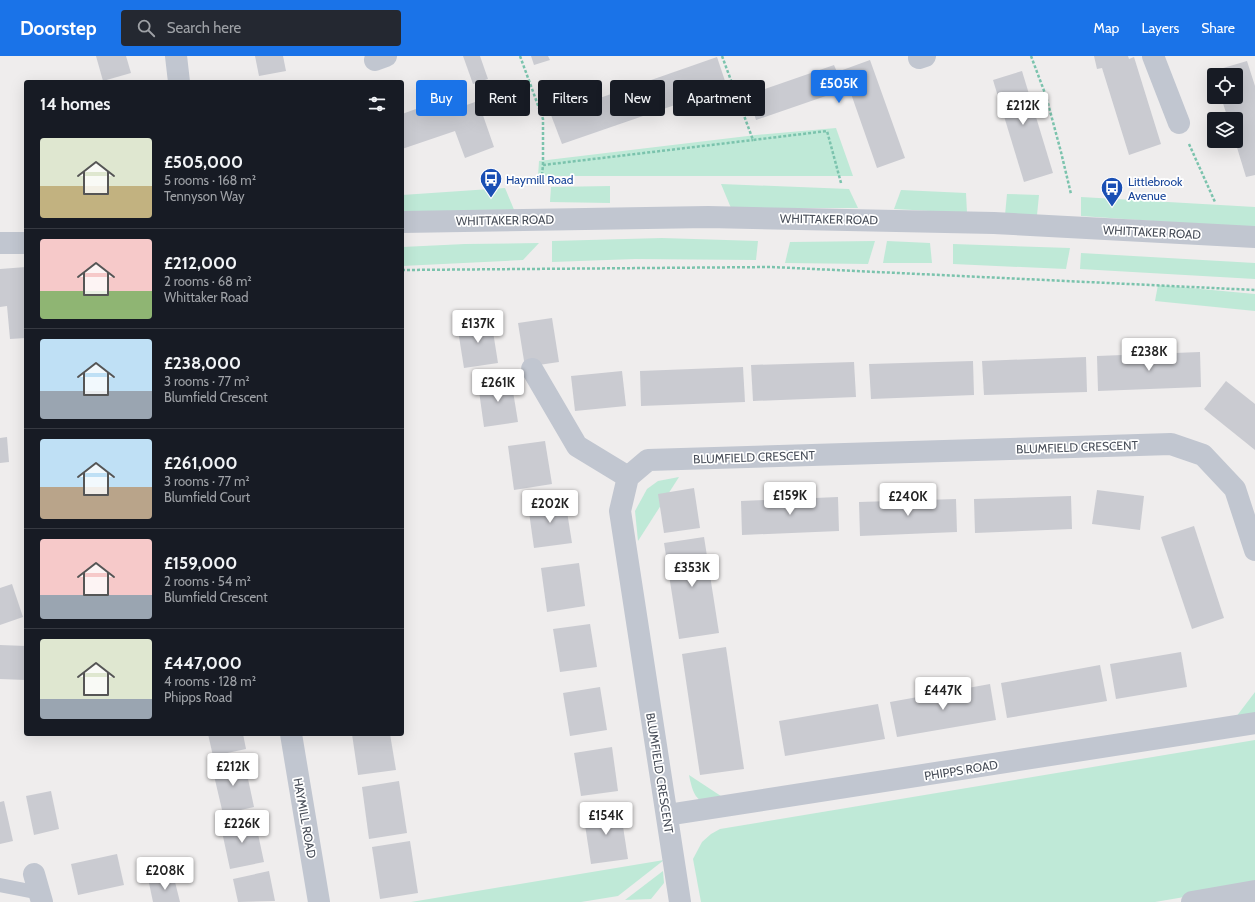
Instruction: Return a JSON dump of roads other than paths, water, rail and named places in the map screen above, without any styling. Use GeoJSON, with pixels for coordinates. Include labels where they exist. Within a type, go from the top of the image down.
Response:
{"type":"FeatureCollection","features":[{"type":"Feature","properties":{"kind":"street"},"geometry":{"type":"LineString","coordinates":[[176,56],[179,80]]}},
{"type":"Feature","properties":{"kind":"street"},"geometry":{"type":"LineString","coordinates":[[1154,56],[1180,123]]}},
{"type":"Feature","properties":{"kind":"street","name":"WHITTAKER ROAD"},"geometry":{"type":"LineString","coordinates":[[404,222],[708,217],[994,223],[1255,237]]}},
{"type":"Feature","properties":{"kind":"street"},"geometry":{"type":"LineString","coordinates":[[0,242],[24,243]]}},
{"type":"Feature","properties":{"kind":"street"},"geometry":{"type":"LineString","coordinates":[[532,369],[577,446],[628,478]]}},
{"type":"Feature","properties":{"kind":"street","name":"BLUMFIELD CRESCENT"},"geometry":{"type":"LineString","coordinates":[[680,902],[620,511],[628,478],[648,460],[1171,444],[1203,455],[1234,489],[1255,550]]}},
{"type":"Feature","properties":{"kind":"street","name":"PHIPPS ROAD"},"geometry":{"type":"LineString","coordinates":[[667,816],[1255,724]]}},
{"type":"Feature","properties":{"kind":"street","name":"HAYMILL ROAD"},"geometry":{"type":"LineString","coordinates":[[291,736],[319,902]]}},
{"type":"Feature","properties":{"kind":"street"},"geometry":{"type":"LineString","coordinates":[[1192,902],[1255,891]]}},
{"type":"Feature","properties":{"kind":"lane"},"geometry":{"type":"LineString","coordinates":[[0,885],[39,890]]}},
{"type":"Feature","properties":{"kind":"place","name":"Haymill Road"},"geometry":{"type":"Point","coordinates":[491,198]}},
{"type":"Feature","properties":{"kind":"place","name":"Littlebrook Avenue"},"geometry":{"type":"Point","coordinates":[1112,208]}}]}
